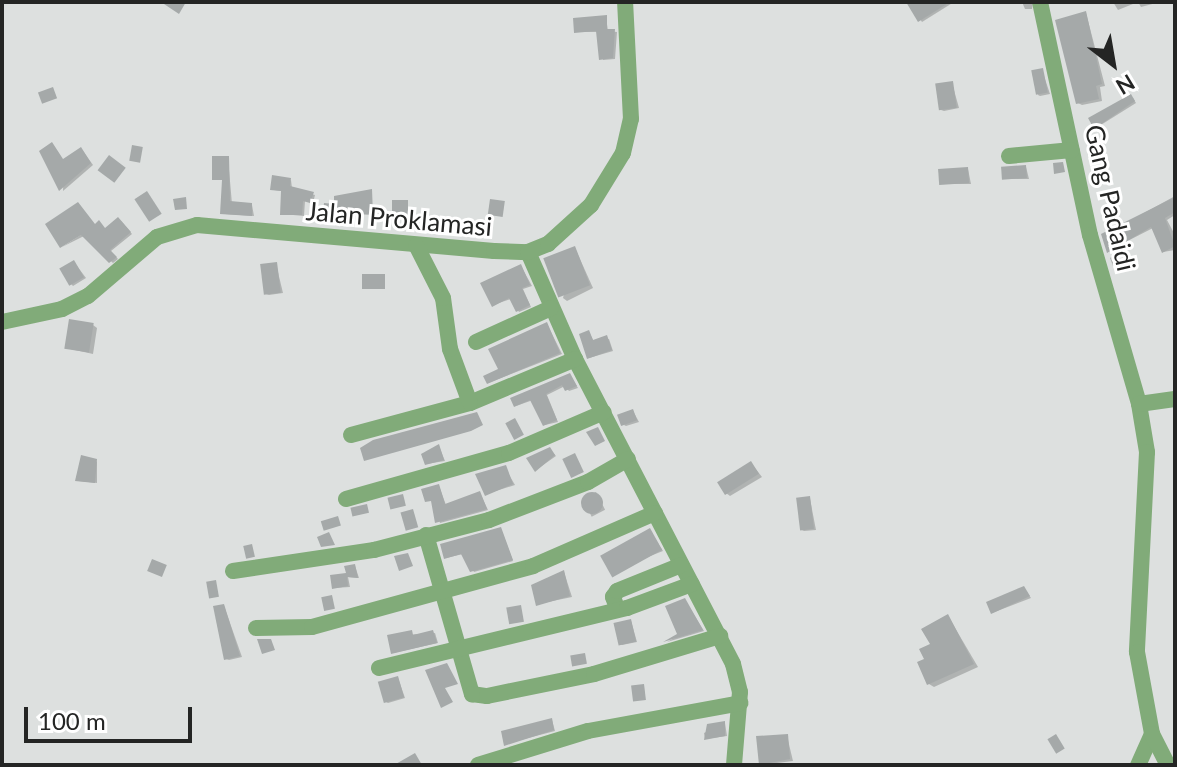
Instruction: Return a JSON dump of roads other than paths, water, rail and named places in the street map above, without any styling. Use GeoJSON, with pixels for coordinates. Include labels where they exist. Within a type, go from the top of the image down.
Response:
{"type":"FeatureCollection","features":[{"type":"Feature","properties":{"kind":"street","name":"Jalan Proklamasi"},"geometry":{"type":"LineString","coordinates":[[2,322],[62,309],[88,296],[157,237],[187,227],[528,252],[568,230],[623,153],[631,119],[625,2]]}},
{"type":"Feature","properties":{"kind":"street","name":"Gang Padaidi"},"geometry":{"type":"LineString","coordinates":[[1040,2],[1072,150],[1139,404],[1147,463],[1137,652],[1152,734],[1168,765]]}},
{"type":"Feature","properties":{"kind":"street"},"geometry":{"type":"LineString","coordinates":[[1009,156],[1072,150]]}},
{"type":"Feature","properties":{"kind":"street"},"geometry":{"type":"LineString","coordinates":[[416,245],[443,298],[450,349],[470,403]]}},
{"type":"Feature","properties":{"kind":"street"},"geometry":{"type":"LineString","coordinates":[[528,252],[575,359],[720,636],[740,703],[734,765]]}},
{"type":"Feature","properties":{"kind":"street"},"geometry":{"type":"LineString","coordinates":[[476,342],[551,308]]}},
{"type":"Feature","properties":{"kind":"street"},"geometry":{"type":"LineString","coordinates":[[351,435],[470,403],[575,359]]}},
{"type":"Feature","properties":{"kind":"street"},"geometry":{"type":"LineString","coordinates":[[1139,404],[1175,399]]}},
{"type":"Feature","properties":{"kind":"street"},"geometry":{"type":"LineString","coordinates":[[346,499],[509,453],[604,412]]}},
{"type":"Feature","properties":{"kind":"street"},"geometry":{"type":"LineString","coordinates":[[233,571],[334,558],[489,520],[588,482],[628,459]]}},
{"type":"Feature","properties":{"kind":"street"},"geometry":{"type":"LineString","coordinates":[[256,628],[312,627],[443,592],[533,566],[655,513]]}},
{"type":"Feature","properties":{"kind":"street"},"geometry":{"type":"LineString","coordinates":[[426,535],[461,645],[466,686],[479,696],[606,672],[720,636]]}},
{"type":"Feature","properties":{"kind":"street"},"geometry":{"type":"LineString","coordinates":[[617,608],[613,597],[617,591],[681,565]]}},
{"type":"Feature","properties":{"kind":"street"},"geometry":{"type":"LineString","coordinates":[[379,668],[617,608],[692,584]]}},
{"type":"Feature","properties":{"kind":"street"},"geometry":{"type":"LineString","coordinates":[[478,765],[588,731],[740,703]]}},
{"type":"Feature","properties":{"kind":"street"},"geometry":{"type":"LineString","coordinates":[[1138,765],[1152,734]]}}]}
